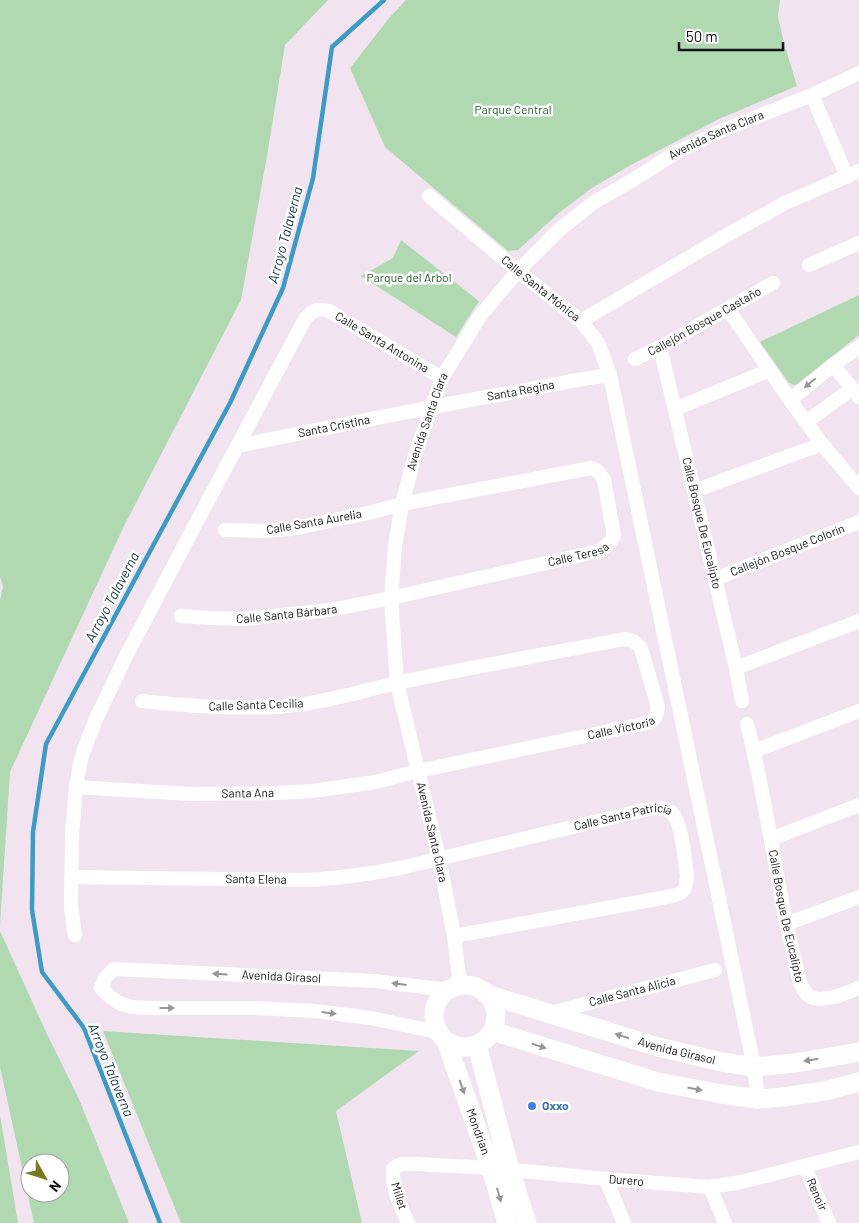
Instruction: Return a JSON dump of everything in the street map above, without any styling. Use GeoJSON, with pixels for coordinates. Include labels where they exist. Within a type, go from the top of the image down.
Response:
{"type":"FeatureCollection","features":[{"type":"Feature","properties":{"kind":"street","name":"Avenida Santa Clara"},"geometry":{"type":"LineString","coordinates":[[454,988],[454,936],[439,858],[398,683],[392,598],[395,546],[402,504],[442,378],[480,316],[518,271],[559,230],[593,203],[677,152],[721,131],[812,95],[859,73]]}},
{"type":"Feature","properties":{"kind":"street"},"geometry":{"type":"LineString","coordinates":[[582,321],[785,202],[853,174],[812,95]]}},
{"type":"Feature","properties":{"kind":"street","name":"Calle Santa Mónica"},"geometry":{"type":"LineString","coordinates":[[429,196],[518,271],[582,321],[598,343],[610,375],[754,1067],[758,1099]]}},
{"type":"Feature","properties":{"kind":"street"},"geometry":{"type":"LineString","coordinates":[[809,265],[859,242]]}},
{"type":"Feature","properties":{"kind":"street","name":"Callejón Bosque Castaño"},"geometry":{"type":"LineString","coordinates":[[635,359],[773,284]]}},
{"type":"Feature","properties":{"kind":"street","name":"Calle Santa Antonina"},"geometry":{"type":"LineString","coordinates":[[237,446],[306,319],[315,310],[320,309],[334,313],[442,378]]}},
{"type":"Feature","properties":{"kind":"street"},"geometry":{"type":"LineString","coordinates":[[728,309],[822,444],[859,488]]}},
{"type":"Feature","properties":{"kind":"street","name":"Calle Bosque De Eucalipto"},"geometry":{"type":"LineString","coordinates":[[660,346],[736,668],[742,701]]}},
{"type":"Feature","properties":{"kind":"street"},"geometry":{"type":"LineString","coordinates":[[790,400],[832,365],[859,348]]}},
{"type":"Feature","properties":{"kind":"street"},"geometry":{"type":"LineString","coordinates":[[806,422],[856,393],[832,365]]}},
{"type":"Feature","properties":{"kind":"street"},"geometry":{"type":"LineString","coordinates":[[675,409],[770,370]]}},
{"type":"Feature","properties":{"kind":"street","name":"Santa Regina"},"geometry":{"type":"LineString","coordinates":[[432,407],[610,375]]}},
{"type":"Feature","properties":{"kind":"street","name":"Santa Cristina"},"geometry":{"type":"LineString","coordinates":[[237,446],[432,407]]}},
{"type":"Feature","properties":{"kind":"street"},"geometry":{"type":"LineString","coordinates":[[694,491],[822,444]]}},
{"type":"Feature","properties":{"kind":"street"},"geometry":{"type":"LineString","coordinates":[[75,935],[71,906],[72,835],[76,787],[81,760],[106,697],[237,446]]}},
{"type":"Feature","properties":{"kind":"street","name":"Calle Teresa"},"geometry":{"type":"LineString","coordinates":[[392,598],[599,550],[606,547],[614,536],[604,480],[600,472],[590,468],[402,504]]}},
{"type":"Feature","properties":{"kind":"street","name":"Calle Santa Aurelia"},"geometry":{"type":"LineString","coordinates":[[225,530],[262,532],[292,529],[402,504]]}},
{"type":"Feature","properties":{"kind":"street","name":"Callejón Bosque Colorín"},"geometry":{"type":"LineString","coordinates":[[715,579],[859,522]]}},
{"type":"Feature","properties":{"kind":"street","name":"Calle Santa Bárbara"},"geometry":{"type":"LineString","coordinates":[[181,616],[235,619],[263,618],[330,610],[392,598]]}},
{"type":"Feature","properties":{"kind":"street"},"geometry":{"type":"LineString","coordinates":[[736,668],[859,621]]}},
{"type":"Feature","properties":{"kind":"street","name":"Calle Victoria"},"geometry":{"type":"LineString","coordinates":[[398,683],[624,639],[636,642],[641,648],[658,707],[656,716],[648,723],[418,771]]}},
{"type":"Feature","properties":{"kind":"street","name":"Calle Santa Cecilia"},"geometry":{"type":"LineString","coordinates":[[142,701],[223,708],[279,706],[336,698],[398,683]]}},
{"type":"Feature","properties":{"kind":"street"},"geometry":{"type":"LineString","coordinates":[[754,751],[859,711]]}},
{"type":"Feature","properties":{"kind":"street","name":"Calle Bosque De Eucalipto"},"geometry":{"type":"LineString","coordinates":[[747,724],[754,751],[786,924],[801,985],[811,997],[832,998],[859,988]]}},
{"type":"Feature","properties":{"kind":"street","name":"Santa Ana"},"geometry":{"type":"LineString","coordinates":[[76,787],[190,794],[287,793],[376,782],[418,771]]}},
{"type":"Feature","properties":{"kind":"street"},"geometry":{"type":"LineString","coordinates":[[771,839],[859,805]]}},
{"type":"Feature","properties":{"kind":"street","name":"Calle Santa Patricia"},"geometry":{"type":"LineString","coordinates":[[439,858],[654,808],[665,808],[672,812],[678,820],[687,875],[687,884],[684,891],[676,895],[454,936]]}},
{"type":"Feature","properties":{"kind":"street","name":"Santa Elena"},"geometry":{"type":"LineString","coordinates":[[71,877],[328,879],[366,875],[439,858]]}},
{"type":"Feature","properties":{"kind":"street"},"geometry":{"type":"LineString","coordinates":[[786,924],[859,897]]}},
{"type":"Feature","properties":{"kind":"street","name":"Avenida Girasol"},"geometry":{"type":"LineString","coordinates":[[441,1037],[371,1018],[315,1011],[254,1008],[132,1007],[119,1003],[101,988],[106,977],[114,969],[374,981],[454,988]]}},
{"type":"Feature","properties":{"kind":"street","name":"Calle Santa Alicia"},"geometry":{"type":"LineString","coordinates":[[550,1013],[715,970]]}},
{"type":"Feature","properties":{"kind":"street"},"geometry":{"type":"LineString","coordinates":[[470,985],[486,994],[496,1011],[496,1021],[486,1040],[466,1048],[455,1046],[441,1037],[434,1023],[433,1014],[441,996],[454,988],[470,985]]}},
{"type":"Feature","properties":{"kind":"street","name":"Avenida Girasol"},"geometry":{"type":"LineString","coordinates":[[486,994],[684,1054],[754,1067],[795,1063],[859,1052]]}},
{"type":"Feature","properties":{"kind":"street"},"geometry":{"type":"LineString","coordinates":[[492,1031],[658,1082],[722,1094],[758,1099],[783,1097],[825,1091],[859,1082]]}},
{"type":"Feature","properties":{"kind":"street","name":"Mondrian"},"geometry":{"type":"LineString","coordinates":[[441,1037],[491,1168],[507,1223]]}},
{"type":"Feature","properties":{"kind":"street","name":"Mondrian"},"geometry":{"type":"LineString","coordinates":[[477,1045],[510,1170],[527,1223]]}},
{"type":"Feature","properties":{"kind":"street","name":"Durero"},"geometry":{"type":"LineString","coordinates":[[394,1169],[403,1164],[491,1168],[710,1187],[805,1167],[859,1152]]}},
{"type":"Feature","properties":{"kind":"street","name":"Renoir"},"geometry":{"type":"LineString","coordinates":[[805,1167],[829,1223]]}},
{"type":"Feature","properties":{"kind":"street","name":"Millet"},"geometry":{"type":"LineString","coordinates":[[394,1169],[395,1192],[408,1223]]}},
{"type":"Feature","properties":{"kind":"street"},"geometry":{"type":"LineString","coordinates":[[606,1179],[624,1223]]}},
{"type":"Feature","properties":{"kind":"street"},"geometry":{"type":"LineString","coordinates":[[710,1187],[725,1223]]}},
{"type":"Feature","properties":{"kind":"green space"},"geometry":{"type":"Polygon","coordinates":[[[0,0],[328,0],[285,45],[241,300],[124,526],[10,772],[0,925],[0,600],[3,587],[0,576],[0,0]]]}},
{"type":"Feature","properties":{"kind":"green space","name":"Parque Central"},"geometry":{"type":"Polygon","coordinates":[[[406,0],[780,0],[778,17],[797,86],[719,119],[629,166],[592,188],[560,212],[518,250],[508,251],[385,147],[350,68],[390,17],[406,0]]]}},
{"type":"Feature","properties":{"kind":"green space","name":"Parque del Arbol"},"geometry":{"type":"Polygon","coordinates":[[[401,240],[479,301],[456,337],[361,276],[393,258],[401,240]]]}},
{"type":"Feature","properties":{"kind":"green space"},"geometry":{"type":"Polygon","coordinates":[[[859,295],[859,335],[797,384],[789,383],[760,342],[859,295]]]}},
{"type":"Feature","properties":{"kind":"green space"},"geometry":{"type":"Polygon","coordinates":[[[0,931],[79,1099],[129,1223],[34,1223],[30,1203],[70,1203],[70,1153],[20,1153],[20,1159],[0,1067],[0,931]]]}},
{"type":"Feature","properties":{"kind":"green space"},"geometry":{"type":"Polygon","coordinates":[[[103,1031],[419,1051],[336,1111],[362,1223],[181,1223],[103,1031]]]}},
{"type":"Feature","properties":{"kind":"green space"},"geometry":{"type":"Polygon","coordinates":[[[0,1115],[18,1223],[0,1223],[0,1115]]]}},
{"type":"Feature","properties":{"kind":"waterway","name":"Arroyo Talaverna"},"geometry":{"type":"LineString","coordinates":[[160,1223],[84,1028],[42,972],[32,910],[33,832],[46,744],[230,403],[283,288],[313,178],[332,47],[384,0]]}},
{"type":"Feature","properties":{"kind":"place","name":"Oxxo"},"geometry":{"type":"Point","coordinates":[532,1106]}}]}
